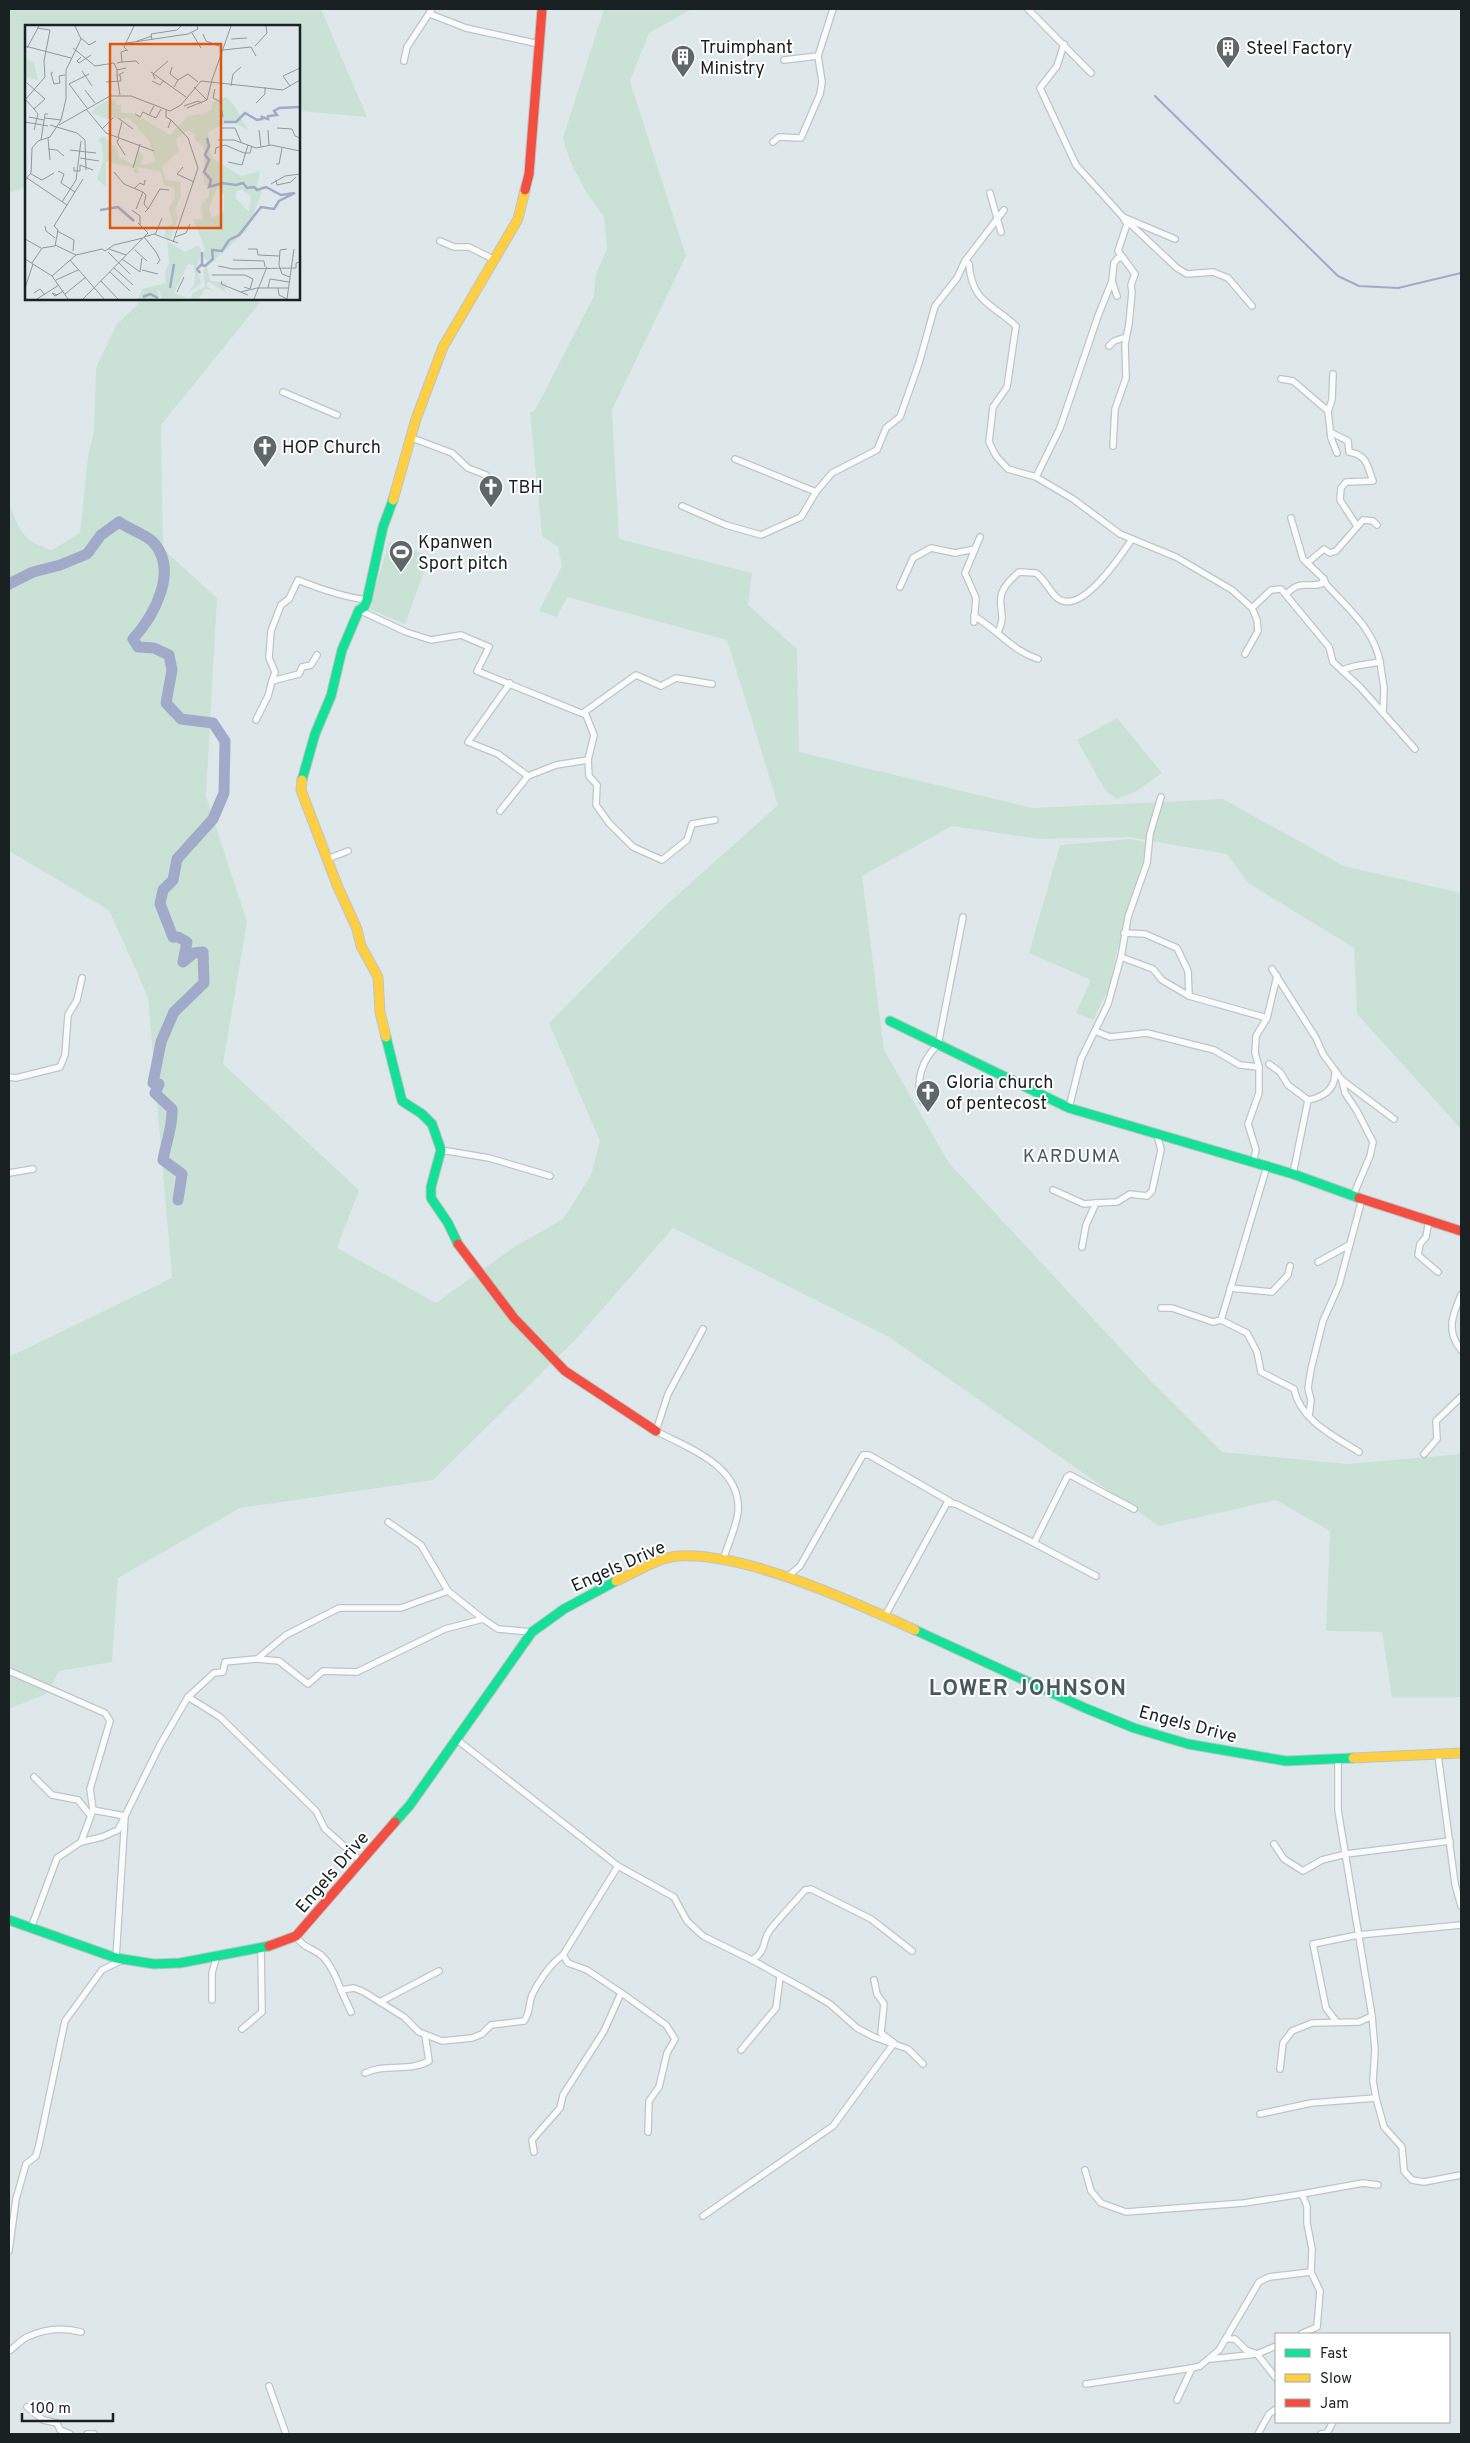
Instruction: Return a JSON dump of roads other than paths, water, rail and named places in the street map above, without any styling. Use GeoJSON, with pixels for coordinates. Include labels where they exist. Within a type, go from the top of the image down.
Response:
{"type":"FeatureCollection","features":[{"type":"Feature","properties":{"kind":"street"},"geometry":{"type":"LineString","coordinates":[[542,9],[529,174],[518,219],[443,347],[383,527],[367,600],[364,607],[359,610],[342,650],[331,696],[314,734],[302,775],[301,790],[327,859],[357,929],[361,946],[378,977],[380,1012],[402,1101],[422,1114],[432,1124],[441,1150],[431,1198],[448,1223],[458,1245],[473,1266],[514,1318],[565,1371],[656,1431],[711,1460],[729,1478],[738,1510],[723,1560]]}},
{"type":"Feature","properties":{"kind":"street"},"geometry":{"type":"LineString","coordinates":[[774,142],[780,138],[800,138],[820,94],[822,82],[818,56],[833,9]]}},
{"type":"Feature","properties":{"kind":"street"},"geometry":{"type":"LineString","coordinates":[[1028,9],[1091,73]]}},
{"type":"Feature","properties":{"kind":"street"},"geometry":{"type":"LineString","coordinates":[[404,61],[409,43],[431,11],[466,28],[538,44]]}},
{"type":"Feature","properties":{"kind":"street"},"geometry":{"type":"LineString","coordinates":[[1064,44],[1057,66],[1040,88],[1076,165],[1123,217],[1177,268],[1187,274],[1213,272],[1228,278],[1252,306]]}},
{"type":"Feature","properties":{"kind":"street"},"geometry":{"type":"LineString","coordinates":[[784,60],[818,56]]}},
{"type":"Feature","properties":{"kind":"street"},"geometry":{"type":"LineString","coordinates":[[990,193],[1001,232]]}},
{"type":"Feature","properties":{"kind":"street"},"geometry":{"type":"LineString","coordinates":[[682,506],[726,525],[762,535],[801,517],[816,492],[832,473],[877,450],[886,428],[900,417],[919,363],[935,306],[956,278],[965,261],[1004,210]]}},
{"type":"Feature","properties":{"kind":"street"},"geometry":{"type":"LineString","coordinates":[[1123,217],[1175,239]]}},
{"type":"Feature","properties":{"kind":"street"},"geometry":{"type":"LineString","coordinates":[[1113,446],[1114,409],[1126,378],[1126,337],[1132,292],[1131,285],[1134,274],[1118,251],[1127,224],[1123,217]]}},
{"type":"Feature","properties":{"kind":"street"},"geometry":{"type":"LineString","coordinates":[[440,241],[454,247],[469,248],[494,260]]}},
{"type":"Feature","properties":{"kind":"street"},"geometry":{"type":"LineString","coordinates":[[1036,477],[1060,428],[1112,281],[1114,263],[1118,258],[1123,258]]}},
{"type":"Feature","properties":{"kind":"street"},"geometry":{"type":"LineString","coordinates":[[965,261],[969,264],[970,280],[975,291],[983,300],[1016,326],[1007,387],[993,407],[989,442],[996,456],[1008,470],[1036,477],[1073,499],[1120,534],[1176,557],[1220,582],[1252,608],[1257,620],[1258,631],[1245,654]]}},
{"type":"Feature","properties":{"kind":"street"},"geometry":{"type":"LineString","coordinates":[[1112,281],[1116,296]]}},
{"type":"Feature","properties":{"kind":"street"},"geometry":{"type":"LineString","coordinates":[[1109,346],[1114,341],[1126,337]]}},
{"type":"Feature","properties":{"kind":"street"},"geometry":{"type":"LineString","coordinates":[[1333,374],[1332,400],[1328,412],[1337,453]]}},
{"type":"Feature","properties":{"kind":"street"},"geometry":{"type":"LineString","coordinates":[[1281,379],[1292,381],[1328,412]]}},
{"type":"Feature","properties":{"kind":"street"},"geometry":{"type":"LineString","coordinates":[[283,392],[337,415]]}},
{"type":"Feature","properties":{"kind":"street"},"geometry":{"type":"LineString","coordinates":[[1332,433],[1348,441],[1349,452],[1360,454],[1373,480],[1346,482],[1341,488],[1340,500],[1357,526]]}},
{"type":"Feature","properties":{"kind":"street"},"geometry":{"type":"LineString","coordinates":[[412,438],[452,453],[468,468],[486,475]]}},
{"type":"Feature","properties":{"kind":"street"},"geometry":{"type":"LineString","coordinates":[[735,459],[816,492]]}},
{"type":"Feature","properties":{"kind":"street"},"geometry":{"type":"LineString","coordinates":[[1290,518],[1303,559],[1324,579],[1326,584],[1362,622],[1377,647],[1384,688],[1383,713]]}},
{"type":"Feature","properties":{"kind":"street"},"geometry":{"type":"LineString","coordinates":[[1307,563],[1324,550],[1330,553],[1336,551],[1363,520],[1377,525]]}},
{"type":"Feature","properties":{"kind":"street"},"geometry":{"type":"LineString","coordinates":[[980,537],[965,573],[976,598],[974,619],[998,632],[1022,653],[1038,659]]}},
{"type":"Feature","properties":{"kind":"street"},"geometry":{"type":"LineString","coordinates":[[998,632],[1002,620],[1000,596],[1010,580],[1019,572],[1036,573],[1056,597],[1072,601],[1090,592],[1132,539]]}},
{"type":"Feature","properties":{"kind":"street"},"geometry":{"type":"LineString","coordinates":[[900,587],[913,558],[931,548],[955,553],[975,549]]}},
{"type":"Feature","properties":{"kind":"street"},"geometry":{"type":"LineString","coordinates":[[1286,594],[1294,586],[1304,583],[1313,586],[1321,584],[1324,579]]}},
{"type":"Feature","properties":{"kind":"street"},"geometry":{"type":"LineString","coordinates":[[256,720],[268,696],[275,672],[269,658],[271,631],[281,605],[289,599],[298,580],[316,588],[333,591],[345,598],[367,600]]}},
{"type":"Feature","properties":{"kind":"street"},"geometry":{"type":"LineString","coordinates":[[1252,608],[1271,590],[1281,589],[1329,647],[1333,662],[1415,748]]}},
{"type":"Feature","properties":{"kind":"street"},"geometry":{"type":"LineString","coordinates":[[359,610],[406,632],[431,640],[461,635],[489,647],[477,671],[586,715],[594,735],[588,760],[589,776],[597,785],[596,805],[609,823],[633,846],[662,860],[687,840],[692,824],[715,820]]}},
{"type":"Feature","properties":{"kind":"street"},"geometry":{"type":"LineString","coordinates":[[272,681],[299,674],[302,667],[311,665],[316,655]]}},
{"type":"Feature","properties":{"kind":"street"},"geometry":{"type":"LineString","coordinates":[[1342,670],[1380,662]]}},
{"type":"Feature","properties":{"kind":"street"},"geometry":{"type":"LineString","coordinates":[[583,713],[636,675],[660,686],[676,678],[712,684]]}},
{"type":"Feature","properties":{"kind":"street"},"geometry":{"type":"LineString","coordinates":[[510,683],[468,742],[498,754],[528,776]]}},
{"type":"Feature","properties":{"kind":"street"},"geometry":{"type":"LineString","coordinates":[[500,811],[528,776],[556,765],[588,760]]}},
{"type":"Feature","properties":{"kind":"street"},"geometry":{"type":"LineString","coordinates":[[1069,1108],[1081,1059],[1108,1004],[1121,957],[1124,933],[1147,862],[1150,834],[1161,797]]}},
{"type":"Feature","properties":{"kind":"street"},"geometry":{"type":"LineString","coordinates":[[327,859],[348,851]]}},
{"type":"Feature","properties":{"kind":"street"},"geometry":{"type":"LineString","coordinates":[[923,1102],[919,1093],[921,1073],[930,1052],[938,1046],[963,917]]}},
{"type":"Feature","properties":{"kind":"street"},"geometry":{"type":"LineString","coordinates":[[1124,933],[1145,934],[1177,948],[1188,971],[1189,996]]}},
{"type":"Feature","properties":{"kind":"street"},"geometry":{"type":"LineString","coordinates":[[1121,957],[1153,969],[1162,980],[1189,996],[1267,1018]]}},
{"type":"Feature","properties":{"kind":"street"},"geometry":{"type":"LineString","coordinates":[[1272,969],[1342,1080],[1346,1093],[1372,1142],[1370,1156],[1357,1198],[1349,1245],[1339,1285],[1323,1321],[1311,1369],[1308,1388],[1311,1400],[1309,1416]]}},
{"type":"Feature","properties":{"kind":"street"},"geometry":{"type":"LineString","coordinates":[[1253,1163],[1256,1150],[1248,1124],[1259,1093],[1259,1067],[1255,1053],[1256,1036],[1267,1018],[1277,976]]}},
{"type":"Feature","properties":{"kind":"street"},"geometry":{"type":"LineString","coordinates":[[9,1077],[16,1078],[60,1067],[65,1055],[68,1015],[77,1000],[82,978]]}},
{"type":"Feature","properties":{"kind":"street"},"geometry":{"type":"LineString","coordinates":[[890,1021],[938,1046],[1069,1108],[1293,1174],[1357,1198],[1461,1231]]}},
{"type":"Feature","properties":{"kind":"street"},"geometry":{"type":"LineString","coordinates":[[1095,1031],[1110,1037],[1146,1033],[1214,1050],[1240,1065],[1259,1067]]}},
{"type":"Feature","properties":{"kind":"street"},"geometry":{"type":"LineString","coordinates":[[1269,1064],[1280,1072],[1288,1085],[1308,1100],[1320,1098],[1330,1089],[1336,1082],[1335,1070]]}},
{"type":"Feature","properties":{"kind":"street"},"geometry":{"type":"LineString","coordinates":[[1342,1080],[1394,1119]]}},
{"type":"Feature","properties":{"kind":"street"},"geometry":{"type":"LineString","coordinates":[[1293,1174],[1308,1100]]}},
{"type":"Feature","properties":{"kind":"street"},"geometry":{"type":"LineString","coordinates":[[1053,1190],[1084,1204],[1117,1202],[1130,1194],[1147,1196],[1152,1191],[1161,1150],[1157,1134]]}},
{"type":"Feature","properties":{"kind":"street"},"geometry":{"type":"LineString","coordinates":[[441,1150],[489,1158],[550,1176]]}},
{"type":"Feature","properties":{"kind":"street"},"geometry":{"type":"LineString","coordinates":[[1220,1320],[1267,1166]]}},
{"type":"Feature","properties":{"kind":"street"},"geometry":{"type":"LineString","coordinates":[[9,1173],[33,1169]]}},
{"type":"Feature","properties":{"kind":"street"},"geometry":{"type":"LineString","coordinates":[[1082,1247],[1086,1225],[1096,1203]]}},
{"type":"Feature","properties":{"kind":"street"},"geometry":{"type":"LineString","coordinates":[[1429,1220],[1426,1237],[1420,1244],[1418,1255],[1438,1272]]}},
{"type":"Feature","properties":{"kind":"street"},"geometry":{"type":"LineString","coordinates":[[1318,1262],[1349,1245]]}},
{"type":"Feature","properties":{"kind":"street"},"geometry":{"type":"LineString","coordinates":[[1230,1288],[1272,1292],[1288,1275],[1290,1266]]}},
{"type":"Feature","properties":{"kind":"street"},"geometry":{"type":"LineString","coordinates":[[1461,1295],[1455,1309],[1451,1329],[1454,1340],[1461,1350]]}},
{"type":"Feature","properties":{"kind":"street"},"geometry":{"type":"LineString","coordinates":[[1162,1308],[1172,1308],[1213,1322],[1220,1320],[1247,1333],[1258,1352],[1261,1372],[1294,1389],[1296,1401],[1309,1416],[1358,1452]]}},
{"type":"Feature","properties":{"kind":"street"},"geometry":{"type":"LineString","coordinates":[[656,1431],[668,1394],[702,1329]]}},
{"type":"Feature","properties":{"kind":"street"},"geometry":{"type":"LineString","coordinates":[[1424,1454],[1437,1440],[1436,1421],[1461,1397]]}},
{"type":"Feature","properties":{"kind":"street"},"geometry":{"type":"LineString","coordinates":[[787,1577],[800,1566],[863,1455],[869,1456],[951,1502],[1096,1576]]}},
{"type":"Feature","properties":{"kind":"street"},"geometry":{"type":"LineString","coordinates":[[1034,1543],[1066,1477],[1070,1475],[1134,1509]]}},
{"type":"Feature","properties":{"kind":"street"},"geometry":{"type":"LineString","coordinates":[[885,1616],[947,1503],[951,1502]]}},
{"type":"Feature","properties":{"kind":"street"},"geometry":{"type":"LineString","coordinates":[[388,1522],[420,1545],[448,1591],[483,1619],[498,1628],[532,1632]]}},
{"type":"Feature","properties":{"kind":"street","name":"Engels Drive"},"geometry":{"type":"LineString","coordinates":[[9,1920],[119,1959],[154,1964],[174,1963],[261,1949],[296,1936],[410,1805],[532,1632],[549,1618],[601,1587],[668,1558],[680,1556],[723,1560],[787,1577],[885,1616],[1134,1728],[1188,1744],[1246,1756],[1286,1761],[1461,1753]]}},
{"type":"Feature","properties":{"kind":"street"},"geometry":{"type":"LineString","coordinates":[[257,1659],[286,1635],[339,1608],[401,1608],[448,1591]]}},
{"type":"Feature","properties":{"kind":"street"},"geometry":{"type":"LineString","coordinates":[[31,1928],[57,1858],[81,1842],[102,1837],[118,1830],[160,1745],[188,1697],[214,1673],[223,1672],[225,1662],[257,1659],[279,1661],[308,1684],[323,1671],[357,1672],[445,1629],[483,1619]]}},
{"type":"Feature","properties":{"kind":"street"},"geometry":{"type":"LineString","coordinates":[[9,1664],[9,1671],[108,1717],[110,1721],[90,1789],[92,1813],[81,1842]]}},
{"type":"Feature","properties":{"kind":"street"},"geometry":{"type":"LineString","coordinates":[[188,1697],[220,1717],[316,1811],[325,1829],[362,1862]]}},
{"type":"Feature","properties":{"kind":"street"},"geometry":{"type":"LineString","coordinates":[[456,1739],[618,1866],[674,1897],[688,1921],[702,1936],[752,1960],[830,2004],[865,2033],[894,2043],[915,2054],[923,2064]]}},
{"type":"Feature","properties":{"kind":"street"},"geometry":{"type":"LineString","coordinates":[[1438,1755],[1455,1884],[1461,1906]]}},
{"type":"Feature","properties":{"kind":"street"},"geometry":{"type":"LineString","coordinates":[[1338,1760],[1338,1810],[1372,2016],[1375,2050],[1373,2081],[1384,2128],[1402,2147],[1404,2171],[1412,2180],[1424,2182],[1461,2175]]}},
{"type":"Feature","properties":{"kind":"street"},"geometry":{"type":"LineString","coordinates":[[34,1777],[52,1795],[78,1800],[92,1813],[125,1816]]}},
{"type":"Feature","properties":{"kind":"street"},"geometry":{"type":"LineString","coordinates":[[9,2251],[16,2200],[26,2164],[36,2156],[65,2021],[102,1970],[119,1959],[125,1816]]}},
{"type":"Feature","properties":{"kind":"street"},"geometry":{"type":"LineString","coordinates":[[1274,1844],[1284,1860],[1303,1871],[1322,1860],[1346,1854],[1450,1841]]}},
{"type":"Feature","properties":{"kind":"street"},"geometry":{"type":"LineString","coordinates":[[341,1990],[354,1988],[404,2017],[419,2032],[442,2041],[472,2038],[482,2034],[491,2025],[524,2020],[530,2013],[532,1996],[556,1960],[563,1955],[618,1866]]}},
{"type":"Feature","properties":{"kind":"street"},"geometry":{"type":"LineString","coordinates":[[752,1960],[760,1955],[765,1947],[769,1932],[805,1890],[811,1889],[871,1919],[912,1951]]}},
{"type":"Feature","properties":{"kind":"street"},"geometry":{"type":"LineString","coordinates":[[1336,2021],[1326,2008],[1312,1948],[1315,1943],[1358,1935],[1461,1924]]}},
{"type":"Feature","properties":{"kind":"street"},"geometry":{"type":"LineString","coordinates":[[296,1936],[306,1948],[322,1956],[336,1977],[350,2012]]}},
{"type":"Feature","properties":{"kind":"street"},"geometry":{"type":"LineString","coordinates":[[242,2030],[262,2012],[261,1949]]}},
{"type":"Feature","properties":{"kind":"street"},"geometry":{"type":"LineString","coordinates":[[212,2000],[212,1973],[217,1955]]}},
{"type":"Feature","properties":{"kind":"street"},"geometry":{"type":"LineString","coordinates":[[563,1955],[568,1963],[587,1970],[666,2025],[675,2039],[667,2053],[660,2087],[649,2101],[648,2132]]}},
{"type":"Feature","properties":{"kind":"street"},"geometry":{"type":"LineString","coordinates":[[380,2002],[438,1971]]}},
{"type":"Feature","properties":{"kind":"street"},"geometry":{"type":"LineString","coordinates":[[742,2050],[776,2008],[780,1977]]}},
{"type":"Feature","properties":{"kind":"street"},"geometry":{"type":"LineString","coordinates":[[874,1980],[877,1994],[884,2004],[881,2033],[894,2043]]}},
{"type":"Feature","properties":{"kind":"street"},"geometry":{"type":"LineString","coordinates":[[534,2152],[532,2140],[560,2108],[563,2095],[604,2031],[621,1993]]}},
{"type":"Feature","properties":{"kind":"street"},"geometry":{"type":"LineString","coordinates":[[1280,2069],[1283,2043],[1292,2031],[1312,2023],[1358,2022],[1372,2016]]}},
{"type":"Feature","properties":{"kind":"street"},"geometry":{"type":"LineString","coordinates":[[365,2073],[377,2067],[418,2067],[430,2061],[425,2035]]}},
{"type":"Feature","properties":{"kind":"street"},"geometry":{"type":"LineString","coordinates":[[703,2216],[833,2126],[894,2043]]}},
{"type":"Feature","properties":{"kind":"street"},"geometry":{"type":"LineString","coordinates":[[1260,2114],[1311,2103],[1376,2098]]}},
{"type":"Feature","properties":{"kind":"street"},"geometry":{"type":"LineString","coordinates":[[1085,2170],[1091,2191],[1101,2203],[1126,2212],[1244,2203],[1362,2184],[1378,2185]]}},
{"type":"Feature","properties":{"kind":"street"},"geometry":{"type":"LineString","coordinates":[[1302,2194],[1307,2206],[1307,2223],[1312,2249],[1311,2272],[1320,2291],[1317,2327],[1303,2333]]}},
{"type":"Feature","properties":{"kind":"street"},"geometry":{"type":"LineString","coordinates":[[1086,2384],[1200,2366],[1211,2359],[1226,2339],[1232,2325],[1259,2282],[1269,2277],[1311,2272]]}},
{"type":"Feature","properties":{"kind":"street"},"geometry":{"type":"LineString","coordinates":[[9,2352],[26,2337],[52,2329],[67,2328],[81,2332]]}},
{"type":"Feature","properties":{"kind":"street"},"geometry":{"type":"LineString","coordinates":[[1226,2339],[1235,2339],[1246,2350],[1257,2354],[1275,2377]]}},
{"type":"Feature","properties":{"kind":"street"},"geometry":{"type":"LineString","coordinates":[[1211,2359],[1257,2354],[1275,2346]]}},
{"type":"Feature","properties":{"kind":"street"},"geometry":{"type":"LineString","coordinates":[[1177,2400],[1192,2368]]}},
{"type":"Feature","properties":{"kind":"street"},"geometry":{"type":"LineString","coordinates":[[269,2386],[286,2434]]}},
{"type":"Feature","properties":{"kind":"street"},"geometry":{"type":"LineString","coordinates":[[27,2407],[43,2420],[57,2423],[60,2430],[70,2434]]}},
{"type":"Feature","properties":{"kind":"street"},"geometry":{"type":"LineString","coordinates":[[1258,2434],[1269,2414],[1275,2410]]}},
{"type":"Feature","properties":{"kind":"street"},"geometry":{"type":"LineString","coordinates":[[1321,2434],[1327,2432],[1332,2423]]}},
{"type":"Feature","properties":{"kind":"street"},"geometry":{"type":"LineString","coordinates":[[87,2434],[94,2434]]}},
{"type":"Feature","properties":{"kind":"waterway"},"geometry":{"type":"LineString","coordinates":[[1155,96],[1338,276],[1359,286],[1398,288],[1461,273]]}},
{"type":"Feature","properties":{"kind":"waterway"},"geometry":{"type":"LineString","coordinates":[[9,584],[33,572],[60,565],[87,554],[101,535],[119,522],[152,541],[160,552],[164,565],[164,578],[156,605],[133,639],[138,647],[154,648],[169,655],[172,670],[166,703],[181,719],[213,723],[225,741],[224,793],[213,819],[177,859],[173,880],[163,890],[160,904],[173,937],[178,937],[187,942],[183,962],[194,953],[203,952],[204,983],[174,1012],[161,1042],[153,1083],[159,1084],[155,1093],[172,1109],[163,1160],[182,1174],[178,1200]]}},
{"type":"Feature","properties":{"kind":"place","name":"Steel Factory"},"geometry":{"type":"Point","coordinates":[1228,69]}},
{"type":"Feature","properties":{"kind":"place","name":"Truimphant Ministry"},"geometry":{"type":"Point","coordinates":[683,78]}},
{"type":"Feature","properties":{"kind":"place","name":"HOP Church"},"geometry":{"type":"Point","coordinates":[265,468]}},
{"type":"Feature","properties":{"kind":"place","name":"TBH"},"geometry":{"type":"Point","coordinates":[491,508]}},
{"type":"Feature","properties":{"kind":"place","name":"Kpanwen Sport pitch"},"geometry":{"type":"Point","coordinates":[401,573]}},
{"type":"Feature","properties":{"kind":"place","name":"Gloria church of pentecost"},"geometry":{"type":"Point","coordinates":[928,1113]}},
{"type":"Feature","properties":{"kind":"district","name":"KARDUMA"},"geometry":{"type":"Point","coordinates":[1072,1155]}},
{"type":"Feature","properties":{"kind":"district","name":"LOWER JOHNSON"},"geometry":{"type":"Point","coordinates":[1028,1687]}}]}
